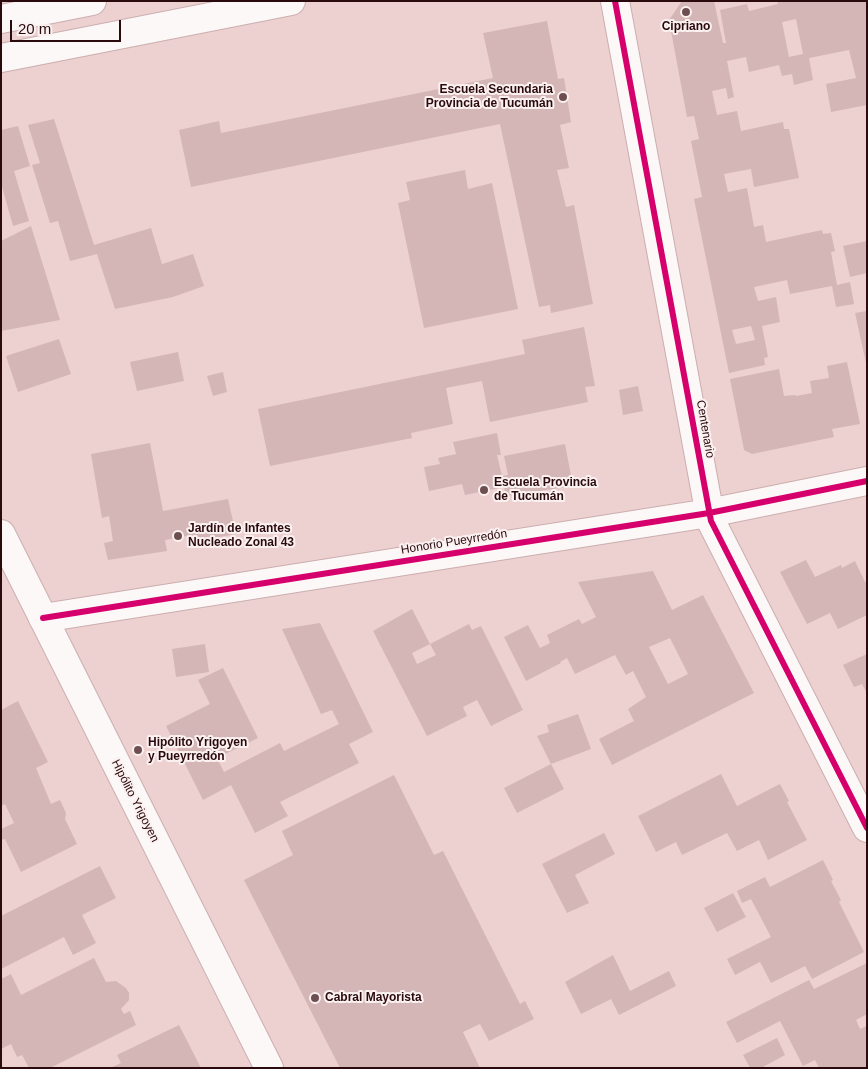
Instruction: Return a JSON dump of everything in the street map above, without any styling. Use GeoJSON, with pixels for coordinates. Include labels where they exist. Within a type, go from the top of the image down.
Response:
{"type":"FeatureCollection","features":[{"type":"Feature","properties":{"kind":"street"},"geometry":{"type":"LineString","coordinates":[[1,19],[92,1]]}},
{"type":"Feature","properties":{"kind":"street"},"geometry":{"type":"LineString","coordinates":[[1,58],[291,1]]}},
{"type":"Feature","properties":{"kind":"street","name":"Centenario"},"geometry":{"type":"LineString","coordinates":[[615,1],[710,521],[867,828]]}},
{"type":"Feature","properties":{"kind":"street","name":"Honorio Pueyrredón"},"geometry":{"type":"LineString","coordinates":[[43,618],[709,513],[867,481]]}},
{"type":"Feature","properties":{"kind":"street","name":"Hipólito Yrigoyen"},"geometry":{"type":"LineString","coordinates":[[1,534],[269,1068]]}},
{"type":"Feature","properties":{"kind":"building"},"geometry":{"type":"Polygon","coordinates":[[[682,1],[714,1],[723,43],[726,43],[720,10],[747,4],[749,11],[778,4],[777,1],[867,1],[867,105],[831,112],[826,84],[856,78],[849,50],[809,58],[813,80],[794,85],[792,74],[782,76],[779,65],[749,72],[746,57],[727,61],[734,97],[728,99],[726,88],[712,91],[717,115],[737,111],[741,131],[783,122],[784,129],[789,129],[799,178],[754,187],[751,169],[724,174],[728,192],[747,188],[754,227],[763,225],[766,242],[822,230],[823,234],[831,233],[835,251],[831,252],[837,285],[850,282],[854,304],[836,307],[832,286],[790,294],[787,280],[754,287],[758,301],[776,297],[780,322],[762,326],[768,357],[764,358],[765,365],[729,373],[694,199],[702,197],[691,141],[699,139],[694,116],[687,117],[669,20],[682,1]],[[796,19],[782,22],[789,57],[803,54],[796,19]],[[751,326],[732,330],[736,344],[755,340],[751,326]]]}},
{"type":"Feature","properties":{"kind":"building"},"geometry":{"type":"Polygon","coordinates":[[[547,21],[558,79],[564,78],[571,122],[560,125],[569,168],[557,170],[566,207],[574,205],[593,304],[551,313],[550,305],[539,307],[500,124],[191,187],[179,130],[219,121],[221,133],[493,78],[483,33],[547,21]]]}},
{"type":"Feature","properties":{"kind":"building"},"geometry":{"type":"Polygon","coordinates":[[[54,119],[94,245],[151,228],[162,264],[193,254],[204,286],[173,297],[115,309],[97,254],[70,261],[58,221],[50,223],[32,165],[40,163],[28,125],[54,119]]]}},
{"type":"Feature","properties":{"kind":"building"},"geometry":{"type":"Polygon","coordinates":[[[18,126],[30,166],[14,171],[29,221],[13,226],[1,183],[1,130],[18,126]]]}},
{"type":"Feature","properties":{"kind":"building"},"geometry":{"type":"Polygon","coordinates":[[[465,170],[468,189],[492,183],[518,309],[424,328],[398,203],[410,200],[406,182],[465,170]]]}},
{"type":"Feature","properties":{"kind":"building"},"geometry":{"type":"Polygon","coordinates":[[[31,226],[60,320],[1,331],[1,241],[31,226]]]}},
{"type":"Feature","properties":{"kind":"building"},"geometry":{"type":"Polygon","coordinates":[[[867,241],[867,273],[850,277],[843,246],[867,241]]]}},
{"type":"Feature","properties":{"kind":"building"},"geometry":{"type":"Polygon","coordinates":[[[867,311],[867,363],[866,363],[855,313],[867,311]]]}},
{"type":"Feature","properties":{"kind":"building"},"geometry":{"type":"Polygon","coordinates":[[[584,327],[595,386],[585,387],[588,402],[490,422],[482,381],[446,388],[453,424],[411,433],[412,438],[270,466],[258,409],[525,354],[522,340],[584,327]]]}},
{"type":"Feature","properties":{"kind":"building"},"geometry":{"type":"Polygon","coordinates":[[[59,339],[71,374],[18,392],[6,356],[59,339]]]}},
{"type":"Feature","properties":{"kind":"building"},"geometry":{"type":"Polygon","coordinates":[[[178,352],[184,381],[137,391],[130,362],[178,352]]]}},
{"type":"Feature","properties":{"kind":"building"},"geometry":{"type":"Polygon","coordinates":[[[847,362],[860,424],[832,429],[834,437],[752,454],[744,450],[730,379],[779,369],[784,396],[796,396],[812,393],[810,381],[829,378],[827,366],[847,362]]]}},
{"type":"Feature","properties":{"kind":"building"},"geometry":{"type":"Polygon","coordinates":[[[223,372],[227,392],[213,396],[207,376],[223,372]]]}},
{"type":"Feature","properties":{"kind":"building"},"geometry":{"type":"Polygon","coordinates":[[[638,386],[643,411],[623,415],[619,390],[638,386]]]}},
{"type":"Feature","properties":{"kind":"building"},"geometry":{"type":"Polygon","coordinates":[[[497,433],[501,455],[497,455],[502,476],[508,475],[504,456],[565,444],[573,486],[506,496],[504,487],[465,495],[462,484],[429,491],[424,467],[440,464],[438,458],[456,454],[453,442],[497,433]]]}},
{"type":"Feature","properties":{"kind":"building"},"geometry":{"type":"Polygon","coordinates":[[[150,443],[163,511],[228,499],[236,534],[193,542],[192,535],[165,540],[167,551],[108,560],[104,543],[113,541],[109,516],[102,518],[91,454],[150,443]]]}},
{"type":"Feature","properties":{"kind":"building"},"geometry":{"type":"Polygon","coordinates":[[[806,560],[815,577],[841,565],[842,568],[855,561],[865,582],[867,581],[867,615],[838,629],[830,613],[807,624],[780,572],[806,560]]]}},
{"type":"Feature","properties":{"kind":"building"},"geometry":{"type":"Polygon","coordinates":[[[653,571],[672,610],[703,595],[754,693],[612,765],[599,739],[634,721],[628,709],[646,697],[633,671],[626,675],[615,655],[575,674],[567,658],[526,681],[504,637],[528,625],[540,648],[550,643],[547,635],[579,619],[582,624],[596,617],[578,582],[653,571]],[[670,638],[649,647],[668,684],[688,674],[670,638]]]}},
{"type":"Feature","properties":{"kind":"building"},"geometry":{"type":"Polygon","coordinates":[[[412,609],[430,644],[469,624],[472,630],[481,626],[523,710],[491,726],[477,700],[463,707],[467,716],[427,736],[373,631],[412,609]],[[430,644],[412,653],[417,664],[436,655],[430,644]]]}},
{"type":"Feature","properties":{"kind":"building"},"geometry":{"type":"Polygon","coordinates":[[[320,623],[373,732],[349,744],[359,763],[280,802],[288,816],[255,833],[231,785],[203,800],[166,726],[210,704],[198,680],[223,668],[258,738],[217,758],[224,772],[280,743],[284,751],[339,724],[332,710],[321,714],[282,629],[320,623]]]}},
{"type":"Feature","properties":{"kind":"building"},"geometry":{"type":"Polygon","coordinates":[[[205,644],[209,672],[176,677],[172,649],[205,644]]]}},
{"type":"Feature","properties":{"kind":"building"},"geometry":{"type":"Polygon","coordinates":[[[867,654],[867,693],[862,684],[854,687],[843,665],[867,654]]]}},
{"type":"Feature","properties":{"kind":"building"},"geometry":{"type":"Polygon","coordinates":[[[18,701],[48,762],[36,768],[51,804],[60,800],[66,813],[65,819],[77,844],[21,872],[5,839],[1,840],[1,829],[14,823],[5,804],[1,806],[1,710],[18,701]]]}},
{"type":"Feature","properties":{"kind":"building"},"geometry":{"type":"Polygon","coordinates":[[[578,714],[591,749],[551,764],[537,736],[549,732],[547,725],[578,714]]]}},
{"type":"Feature","properties":{"kind":"building"},"geometry":{"type":"Polygon","coordinates":[[[551,764],[564,789],[517,813],[504,788],[551,764]]]}},
{"type":"Feature","properties":{"kind":"building"},"geometry":{"type":"Polygon","coordinates":[[[721,774],[737,806],[780,784],[789,801],[787,802],[807,840],[768,860],[759,840],[737,851],[727,833],[682,855],[676,842],[656,852],[638,816],[721,774]]]}},
{"type":"Feature","properties":{"kind":"building"},"geometry":{"type":"Polygon","coordinates":[[[394,775],[434,855],[443,851],[520,1004],[525,1001],[534,1019],[489,1041],[480,1024],[463,1032],[480,1068],[340,1068],[244,880],[293,855],[282,831],[394,775]]]}},
{"type":"Feature","properties":{"kind":"building"},"geometry":{"type":"Polygon","coordinates":[[[604,833],[615,854],[575,875],[589,903],[567,913],[542,864],[604,833]]]}},
{"type":"Feature","properties":{"kind":"building"},"geometry":{"type":"Polygon","coordinates":[[[823,860],[841,900],[839,902],[864,952],[812,979],[805,966],[771,983],[760,962],[735,975],[727,959],[771,937],[751,899],[742,903],[737,891],[765,877],[770,887],[823,860]]]}},
{"type":"Feature","properties":{"kind":"building"},"geometry":{"type":"Polygon","coordinates":[[[100,866],[116,898],[82,915],[96,943],[73,955],[64,937],[1,969],[1,916],[100,866]]]}},
{"type":"Feature","properties":{"kind":"building"},"geometry":{"type":"Polygon","coordinates":[[[733,893],[746,917],[717,932],[704,908],[733,893]]]}},
{"type":"Feature","properties":{"kind":"building"},"geometry":{"type":"Polygon","coordinates":[[[613,955],[630,991],[669,971],[676,986],[619,1015],[611,999],[581,1014],[565,982],[613,955]]]}},
{"type":"Feature","properties":{"kind":"building"},"geometry":{"type":"Polygon","coordinates":[[[94,958],[106,982],[116,981],[126,988],[129,993],[129,1000],[121,1009],[124,1014],[130,1011],[136,1025],[50,1068],[29,1068],[22,1055],[17,1057],[11,1044],[1,1049],[1,979],[11,974],[21,995],[94,958]]]}},
{"type":"Feature","properties":{"kind":"building"},"geometry":{"type":"Polygon","coordinates":[[[867,963],[867,1014],[856,1020],[860,1029],[867,1026],[867,1068],[819,1068],[815,1060],[803,1066],[780,1021],[737,1043],[726,1022],[809,980],[814,989],[867,963]]]}},
{"type":"Feature","properties":{"kind":"building"},"geometry":{"type":"Polygon","coordinates":[[[179,1025],[201,1068],[110,1068],[121,1063],[117,1055],[179,1025]]]}},
{"type":"Feature","properties":{"kind":"building"},"geometry":{"type":"Polygon","coordinates":[[[777,1038],[785,1055],[761,1068],[750,1068],[743,1055],[777,1038]]]}},
{"type":"Feature","properties":{"kind":"cycle path"},"geometry":{"type":"LineString","coordinates":[[615,1],[711,521],[867,828]]}},
{"type":"Feature","properties":{"kind":"cycle path"},"geometry":{"type":"LineString","coordinates":[[43,618],[709,513],[867,481]]}},
{"type":"Feature","properties":{"kind":"place","name":"Cipriano"},"geometry":{"type":"Point","coordinates":[686,12]}},
{"type":"Feature","properties":{"kind":"place","name":"Escuela Secundaria Provincia de Tucumán"},"geometry":{"type":"Point","coordinates":[563,97]}},
{"type":"Feature","properties":{"kind":"place","name":"Escuela Provincia de Tucumán"},"geometry":{"type":"Point","coordinates":[484,490]}},
{"type":"Feature","properties":{"kind":"place","name":"Jardín de Infantes Nucleado Zonal 43"},"geometry":{"type":"Point","coordinates":[178,536]}},
{"type":"Feature","properties":{"kind":"place","name":"Hipólito Yrigoyen y Pueyrredón"},"geometry":{"type":"Point","coordinates":[138,750]}},
{"type":"Feature","properties":{"kind":"place","name":"Cabral Mayorista"},"geometry":{"type":"Point","coordinates":[315,998]}}]}
